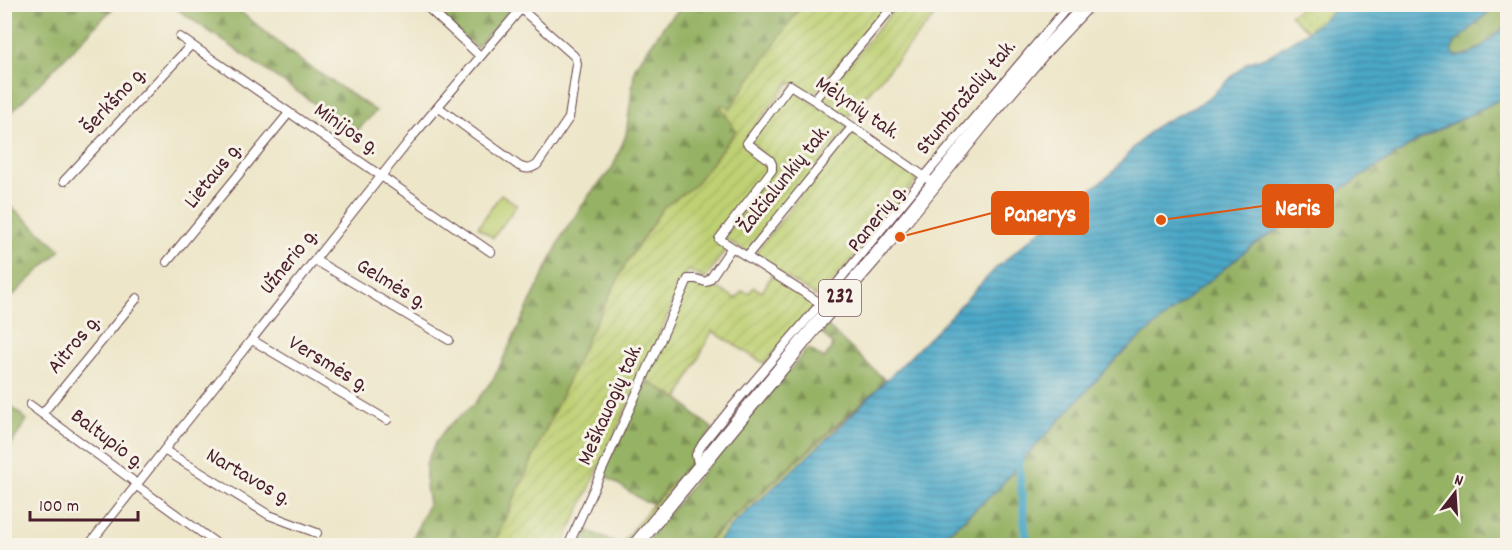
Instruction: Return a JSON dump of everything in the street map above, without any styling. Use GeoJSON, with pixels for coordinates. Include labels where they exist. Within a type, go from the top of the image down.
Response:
{"type":"FeatureCollection","features":[{"type":"Feature","properties":{"kind":"main road","name":"Panerių g."},"geometry":{"type":"LineString","coordinates":[[635,546],[825,307],[877,255],[930,179],[1088,4]]}},
{"type":"Feature","properties":{"kind":"street"},"geometry":{"type":"LineString","coordinates":[[424,4],[480,56]]}},
{"type":"Feature","properties":{"kind":"street"},"geometry":{"type":"LineString","coordinates":[[814,100],[895,4]]}},
{"type":"Feature","properties":{"kind":"street","name":"Stumbražolių tak."},"geometry":{"type":"LineString","coordinates":[[930,179],[1070,4]]}},
{"type":"Feature","properties":{"kind":"street"},"geometry":{"type":"LineString","coordinates":[[438,107],[519,166],[526,170],[537,165],[569,118],[577,64],[573,55],[523,7]]}},
{"type":"Feature","properties":{"kind":"street","name":"Užnerio g."},"geometry":{"type":"LineString","coordinates":[[88,546],[381,177],[523,7]]}},
{"type":"Feature","properties":{"kind":"street","name":"Minijos g."},"geometry":{"type":"LineString","coordinates":[[180,38],[491,252]]}},
{"type":"Feature","properties":{"kind":"street","name":"Šerkšno g."},"geometry":{"type":"LineString","coordinates":[[64,182],[191,45]]}},
{"type":"Feature","properties":{"kind":"street","name":"Mėlynių tak."},"geometry":{"type":"LineString","coordinates":[[732,247],[719,239],[772,171],[770,159],[747,143],[790,85],[930,179]]}},
{"type":"Feature","properties":{"kind":"street","name":"Lietaus g."},"geometry":{"type":"LineString","coordinates":[[167,262],[289,113]]}},
{"type":"Feature","properties":{"kind":"street","name":"Žalčialunkių tak."},"geometry":{"type":"LineString","coordinates":[[747,256],[852,127]]}},
{"type":"Feature","properties":{"kind":"street"},"geometry":{"type":"LineString","coordinates":[[732,247],[825,307]]}},
{"type":"Feature","properties":{"kind":"street","name":"Meškauogių tak."},"geometry":{"type":"LineString","coordinates":[[568,546],[688,279],[706,282],[732,247]]}},
{"type":"Feature","properties":{"kind":"street","name":"Gelmės g."},"geometry":{"type":"LineString","coordinates":[[315,260],[449,340]]}},
{"type":"Feature","properties":{"kind":"street","name":"Aitros g."},"geometry":{"type":"LineString","coordinates":[[42,414],[137,298]]}},
{"type":"Feature","properties":{"kind":"street","name":"Versmės g."},"geometry":{"type":"LineString","coordinates":[[252,340],[387,420]]}},
{"type":"Feature","properties":{"kind":"street","name":"Baltupio g."},"geometry":{"type":"LineString","coordinates":[[30,405],[132,480],[136,486],[220,546]]}},
{"type":"Feature","properties":{"kind":"street","name":"Nartavos g."},"geometry":{"type":"LineString","coordinates":[[164,450],[269,515],[317,533]]}},
{"type":"Feature","properties":{"kind":"green space"},"geometry":{"type":"Polygon","coordinates":[[[4,5],[116,5],[5,119],[4,5]]]}},
{"type":"Feature","properties":{"kind":"green space"},"geometry":{"type":"Polygon","coordinates":[[[171,5],[232,5],[300,60],[376,111],[356,132],[171,5]]]}},
{"type":"Feature","properties":{"kind":"green space"},"geometry":{"type":"Polygon","coordinates":[[[428,5],[515,5],[476,48],[428,5]]]}},
{"type":"Feature","properties":{"kind":"green space"},"geometry":{"type":"Polygon","coordinates":[[[684,5],[802,5],[730,109],[721,108],[736,131],[695,185],[663,208],[627,262],[589,335],[493,545],[409,546],[429,503],[426,464],[436,442],[446,428],[474,404],[494,378],[563,234],[590,194],[612,169],[626,135],[635,67],[666,23],[684,5]]]}},
{"type":"Feature","properties":{"kind":"green space"},"geometry":{"type":"Polygon","coordinates":[[[802,5],[891,5],[812,96],[790,82],[744,141],[769,162],[770,167],[715,239],[727,248],[705,279],[688,270],[563,545],[493,546],[589,335],[627,262],[663,208],[695,185],[736,131],[720,106],[730,108],[802,5]]]}},
{"type":"Feature","properties":{"kind":"green space"},"geometry":{"type":"Polygon","coordinates":[[[898,5],[944,5],[848,117],[844,116],[819,99],[898,5]]]}},
{"type":"Feature","properties":{"kind":"green space"},"geometry":{"type":"Polygon","coordinates":[[[1305,5],[1341,5],[1308,31],[1290,15],[1305,5]]]}},
{"type":"Feature","properties":{"kind":"green space"},"geometry":{"type":"Polygon","coordinates":[[[1496,5],[1507,5],[1507,24],[1474,52],[1462,56],[1455,55],[1452,49],[1454,43],[1496,5]]]}},
{"type":"Feature","properties":{"kind":"green space"},"geometry":{"type":"Polygon","coordinates":[[[791,88],[849,127],[748,253],[725,237],[774,166],[751,142],[791,88]]]}},
{"type":"Feature","properties":{"kind":"green space"},"geometry":{"type":"Polygon","coordinates":[[[1507,96],[1507,545],[934,546],[997,490],[1119,356],[1252,246],[1419,140],[1507,96]]]}},
{"type":"Feature","properties":{"kind":"green space"},"geometry":{"type":"Polygon","coordinates":[[[852,129],[920,177],[821,299],[752,257],[852,129]]]}},
{"type":"Feature","properties":{"kind":"green space"},"geometry":{"type":"Polygon","coordinates":[[[501,194],[517,205],[493,238],[478,227],[501,194]]]}},
{"type":"Feature","properties":{"kind":"green space"},"geometry":{"type":"Polygon","coordinates":[[[5,201],[61,250],[5,303],[5,201]]]}},
{"type":"Feature","properties":{"kind":"green space"},"geometry":{"type":"Polygon","coordinates":[[[772,275],[816,304],[765,364],[712,331],[678,399],[646,380],[689,283],[708,284],[736,299],[742,291],[749,293],[754,287],[762,292],[772,275]]]}},
{"type":"Feature","properties":{"kind":"green space"},"geometry":{"type":"Polygon","coordinates":[[[826,325],[886,381],[703,545],[643,546],[808,348],[824,359],[833,345],[822,333],[826,325]]]}},
{"type":"Feature","properties":{"kind":"green space"},"geometry":{"type":"Polygon","coordinates":[[[646,380],[682,401],[713,429],[689,464],[654,503],[645,502],[603,474],[646,380]]]}},
{"type":"Feature","properties":{"kind":"green space"},"geometry":{"type":"Polygon","coordinates":[[[886,381],[731,526],[715,545],[703,546],[886,381]]]}},
{"type":"Feature","properties":{"kind":"green space"},"geometry":{"type":"Polygon","coordinates":[[[5,401],[27,420],[5,454],[5,401]]]}},
{"type":"Feature","properties":{"kind":"green space"},"geometry":{"type":"Polygon","coordinates":[[[691,459],[694,462],[626,545],[620,546],[689,464],[691,459]]]}},
{"type":"Feature","properties":{"kind":"green space"},"geometry":{"type":"Polygon","coordinates":[[[580,527],[620,545],[572,546],[580,527]]]}},
{"type":"Feature","properties":{"kind":"water"},"geometry":{"type":"Polygon","coordinates":[[[1341,5],[1496,5],[1455,43],[1452,49],[1457,56],[1474,52],[1507,24],[1507,96],[1419,140],[1252,246],[1119,356],[997,490],[934,545],[715,545],[731,526],[833,433],[995,269],[1112,173],[1156,126],[1205,101],[1247,63],[1270,55],[1308,31],[1341,5]]]}},
{"type":"Feature","properties":{"kind":"waterway"},"geometry":{"type":"LineString","coordinates":[[1018,455],[1027,546]]}},
{"type":"Feature","properties":{"kind":"place","name":"Neris"},"geometry":{"type":"Point","coordinates":[1161,220]}},
{"type":"Feature","properties":{"kind":"place","name":"Panerys"},"geometry":{"type":"Point","coordinates":[900,237]}}]}
